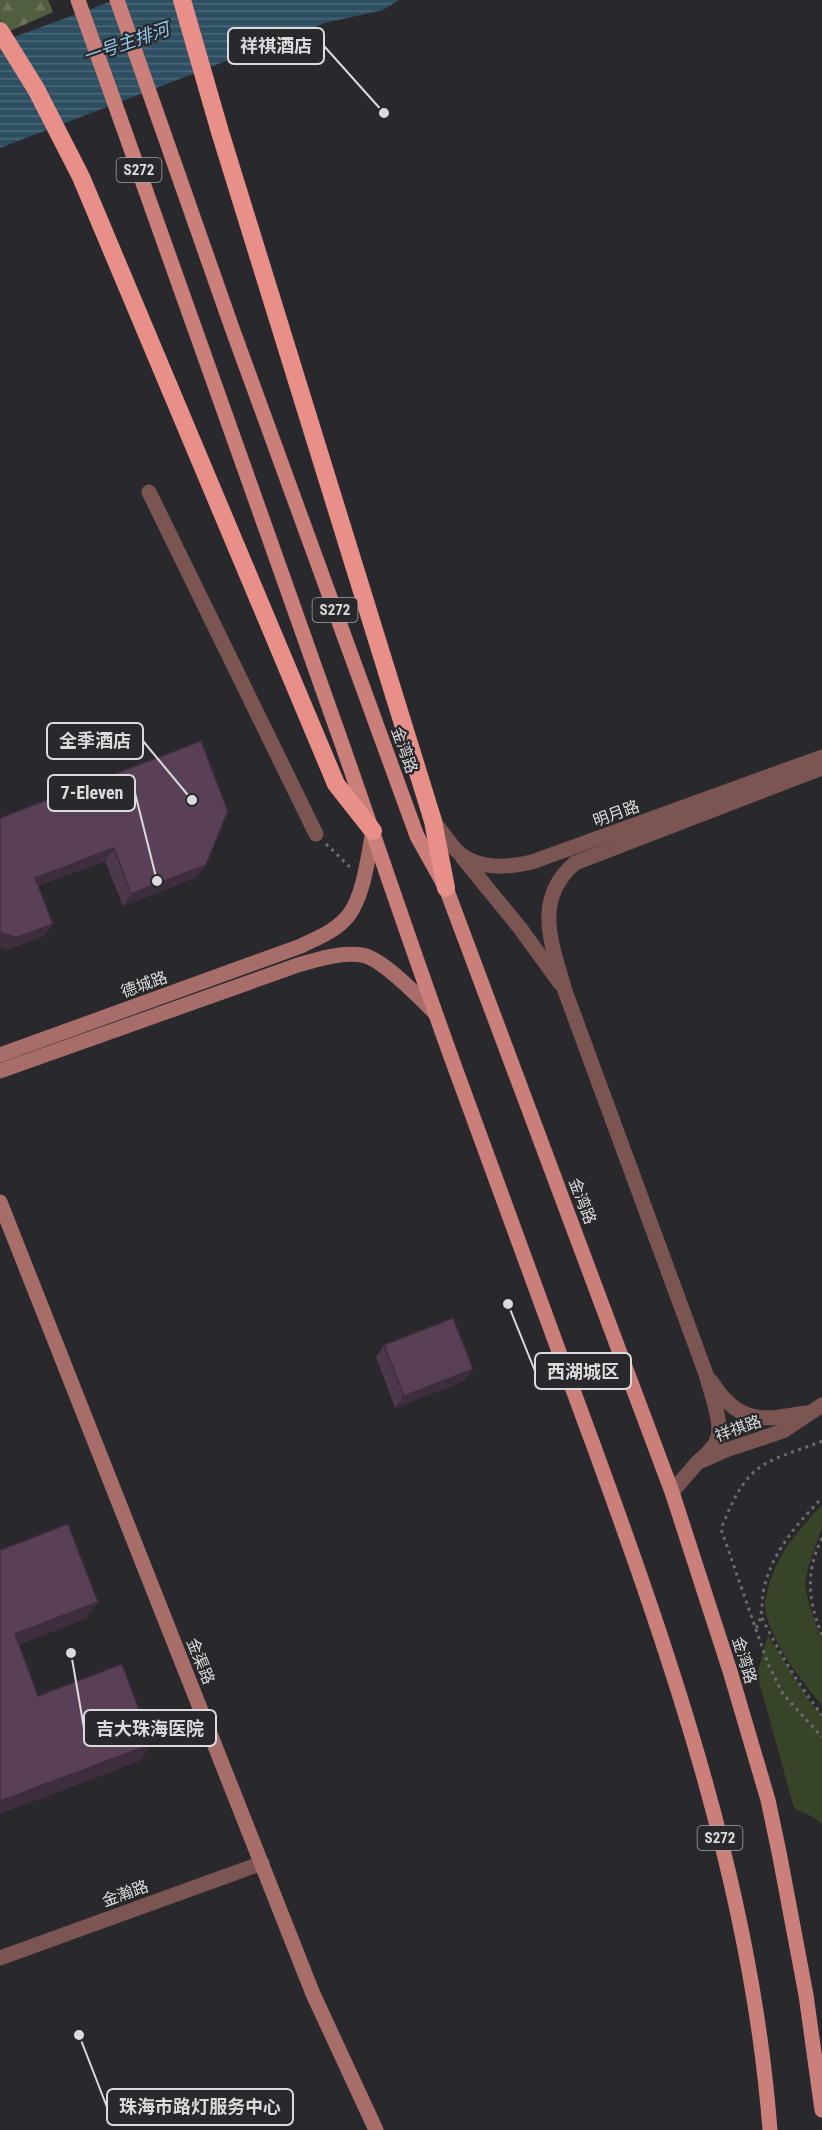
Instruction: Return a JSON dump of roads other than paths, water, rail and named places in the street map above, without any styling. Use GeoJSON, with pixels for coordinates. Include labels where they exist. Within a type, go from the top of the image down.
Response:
{"type":"FeatureCollection","features":[{"type":"Feature","properties":{"kind":"highway"},"geometry":{"type":"LineString","coordinates":[[182,0],[220,132],[433,821],[446,888]]}},
{"type":"Feature","properties":{"kind":"highway"},"geometry":{"type":"LineString","coordinates":[[0,31],[36,89],[81,177],[336,784],[373,831]]}},
{"type":"Feature","properties":{"kind":"main road","name":"S272"},"geometry":{"type":"LineString","coordinates":[[78,0],[373,831],[434,1012],[633,1554],[681,1695],[720,1834],[749,1969],[767,2091],[770,2130]]}},
{"type":"Feature","properties":{"kind":"main road","name":"金湾路"},"geometry":{"type":"LineString","coordinates":[[117,0],[232,328],[417,837],[446,888],[672,1492],[730,1671],[768,1800],[806,1995],[822,2110]]}},
{"type":"Feature","properties":{"kind":"street"},"geometry":{"type":"LineString","coordinates":[[149,492],[316,834]]}},
{"type":"Feature","properties":{"kind":"street","name":"明月路"},"geometry":{"type":"LineString","coordinates":[[433,821],[458,852],[478,862],[496,867],[515,866],[532,862],[822,757]]}},
{"type":"Feature","properties":{"kind":"street","name":"明月路"},"geometry":{"type":"LineString","coordinates":[[565,990],[549,932],[548,912],[553,891],[563,874],[576,863],[591,856],[822,768]]}},
{"type":"Feature","properties":{"kind":"street","name":"德城路"},"geometry":{"type":"LineString","coordinates":[[0,1055],[301,946],[331,931],[348,916],[363,880],[373,831]]}},
{"type":"Feature","properties":{"kind":"street"},"geometry":{"type":"LineString","coordinates":[[458,852],[520,928],[565,990],[706,1374],[719,1424],[719,1435],[716,1443],[697,1463]]}},
{"type":"Feature","properties":{"kind":"street","name":"德城路"},"geometry":{"type":"LineString","coordinates":[[0,1071],[298,964],[331,956],[364,955],[394,973],[434,1012]]}},
{"type":"Feature","properties":{"kind":"street","name":"金渠路"},"geometry":{"type":"LineString","coordinates":[[0,1202],[313,1994],[376,2130]]}},
{"type":"Feature","properties":{"kind":"street"},"geometry":{"type":"LineString","coordinates":[[706,1374],[719,1394],[733,1408],[751,1416],[771,1419],[818,1409]]}},
{"type":"Feature","properties":{"kind":"street","name":"祥祺路"},"geometry":{"type":"LineString","coordinates":[[672,1492],[697,1463],[726,1450],[783,1431],[818,1409]]}},
{"type":"Feature","properties":{"kind":"street","name":"金瀚路"},"geometry":{"type":"LineString","coordinates":[[0,1958],[262,1863]]}},
{"type":"Feature","properties":{"kind":"water","name":"一号主排河"},"geometry":{"type":"Polygon","coordinates":[[[115,0],[399,0],[383,10],[325,23],[0,148],[0,42],[115,0]]]}},
{"type":"Feature","properties":{"kind":"place","name":"祥祺酒店"},"geometry":{"type":"Point","coordinates":[384,113]}},
{"type":"Feature","properties":{"kind":"place","name":"全季酒店"},"geometry":{"type":"Point","coordinates":[192,800]}},
{"type":"Feature","properties":{"kind":"place","name":"7-Eleven"},"geometry":{"type":"Point","coordinates":[157,881]}},
{"type":"Feature","properties":{"kind":"place","name":"西湖城区"},"geometry":{"type":"Point","coordinates":[508,1304]}},
{"type":"Feature","properties":{"kind":"place","name":"吉大珠海医院"},"geometry":{"type":"Point","coordinates":[71,1653]}},
{"type":"Feature","properties":{"kind":"place","name":"珠海市路灯服务中心"},"geometry":{"type":"Point","coordinates":[79,2035]}}]}
